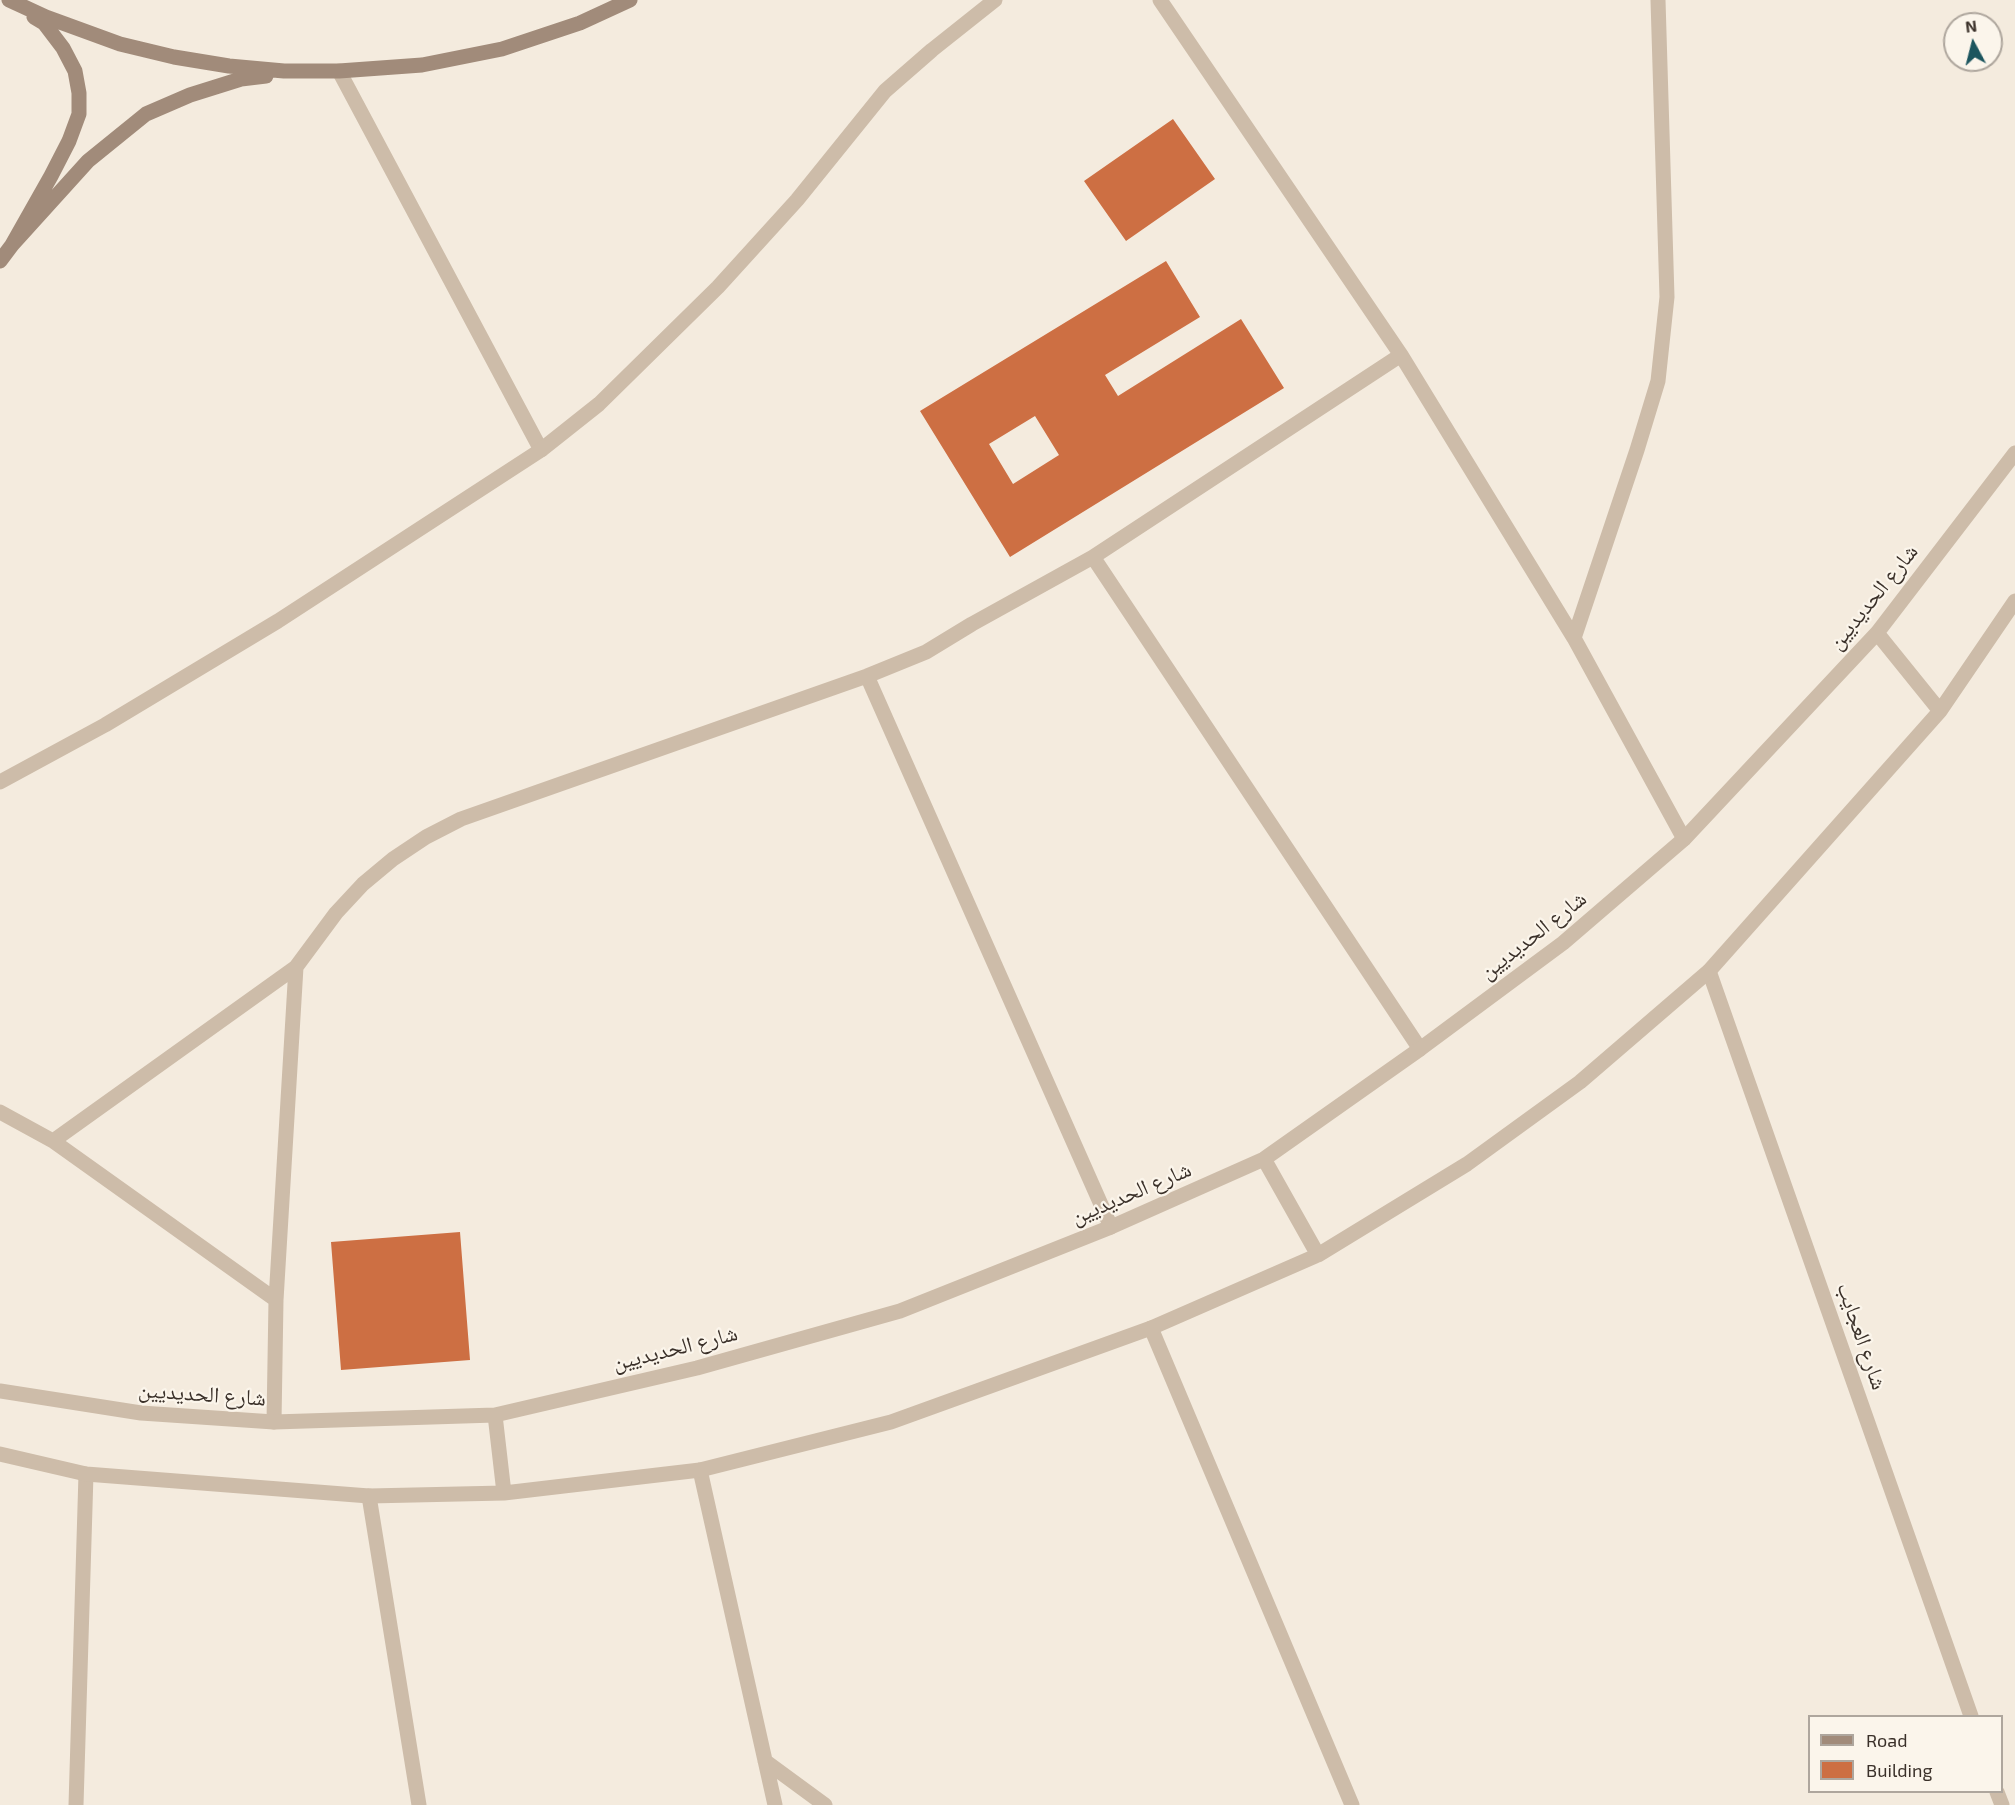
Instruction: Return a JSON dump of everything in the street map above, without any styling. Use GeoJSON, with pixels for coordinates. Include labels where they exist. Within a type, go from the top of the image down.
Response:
{"type":"FeatureCollection","features":[{"type":"Feature","properties":{"kind":"main road"},"geometry":{"type":"LineString","coordinates":[[9,0],[46,17],[120,44],[174,57],[229,66],[310,71],[422,65],[502,49],[580,23],[630,0]]}},
{"type":"Feature","properties":{"kind":"main road"},"geometry":{"type":"LineString","coordinates":[[9,0],[44,23],[63,48],[75,71],[79,93],[79,114],[69,141],[12,245]]}},
{"type":"Feature","properties":{"kind":"main road"},"geometry":{"type":"LineString","coordinates":[[0,261],[88,161],[146,114],[190,95],[241,79],[310,71]]}},
{"type":"Feature","properties":{"kind":"street"},"geometry":{"type":"LineString","coordinates":[[0,782],[105,725],[278,621],[541,450],[599,404],[718,287],[796,200],[885,91],[995,0]]}},
{"type":"Feature","properties":{"kind":"street"},"geometry":{"type":"LineString","coordinates":[[1160,0],[1401,355],[1574,638],[1684,839]]}},
{"type":"Feature","properties":{"kind":"street"},"geometry":{"type":"LineString","coordinates":[[1574,638],[1658,381],[1667,297],[1658,0]]}},
{"type":"Feature","properties":{"kind":"street"},"geometry":{"type":"LineString","coordinates":[[339,71],[541,450]]}},
{"type":"Feature","properties":{"kind":"street"},"geometry":{"type":"LineString","coordinates":[[53,1141],[296,966],[336,913],[363,884],[393,859],[426,837],[461,819],[867,676],[926,652],[1093,557],[1401,355]]}},
{"type":"Feature","properties":{"kind":"street","name":"شارع الحديديين"},"geometry":{"type":"LineString","coordinates":[[0,1391],[141,1413],[274,1422],[495,1415],[697,1368],[900,1311],[1111,1227],[1264,1159],[1563,944],[1684,839],[1876,633],[2015,453]]}},
{"type":"Feature","properties":{"kind":"street"},"geometry":{"type":"LineString","coordinates":[[1093,557],[1419,1049]]}},
{"type":"Feature","properties":{"kind":"street"},"geometry":{"type":"LineString","coordinates":[[0,1454],[86,1474],[369,1497],[504,1493],[700,1470],[891,1422],[1151,1328],[1318,1255],[1467,1164],[1580,1082],[1709,971],[1940,711],[2015,601]]}},
{"type":"Feature","properties":{"kind":"street"},"geometry":{"type":"LineString","coordinates":[[1876,633],[1940,711]]}},
{"type":"Feature","properties":{"kind":"street"},"geometry":{"type":"LineString","coordinates":[[867,676],[1111,1227]]}},
{"type":"Feature","properties":{"kind":"street"},"geometry":{"type":"LineString","coordinates":[[274,1422],[276,1300],[296,966]]}},
{"type":"Feature","properties":{"kind":"street","name":"شارع العجايب"},"geometry":{"type":"LineString","coordinates":[[1709,971],[1971,1715]]}},
{"type":"Feature","properties":{"kind":"street"},"geometry":{"type":"LineString","coordinates":[[0,1112],[53,1141],[276,1300]]}},
{"type":"Feature","properties":{"kind":"street"},"geometry":{"type":"LineString","coordinates":[[1264,1159],[1318,1255]]}},
{"type":"Feature","properties":{"kind":"street"},"geometry":{"type":"LineString","coordinates":[[1151,1328],[1352,1805]]}},
{"type":"Feature","properties":{"kind":"street"},"geometry":{"type":"LineString","coordinates":[[495,1415],[504,1493]]}},
{"type":"Feature","properties":{"kind":"street"},"geometry":{"type":"LineString","coordinates":[[700,1470],[775,1805]]}},
{"type":"Feature","properties":{"kind":"street"},"geometry":{"type":"LineString","coordinates":[[76,1805],[86,1474]]}},
{"type":"Feature","properties":{"kind":"street"},"geometry":{"type":"LineString","coordinates":[[369,1497],[419,1805]]}},
{"type":"Feature","properties":{"kind":"street"},"geometry":{"type":"LineString","coordinates":[[765,1761],[825,1805]]}},
{"type":"Feature","properties":{"kind":"building"},"geometry":{"type":"Polygon","coordinates":[[[1173,119],[1215,179],[1126,241],[1084,181],[1173,119]]]}},
{"type":"Feature","properties":{"kind":"building"},"geometry":{"type":"Polygon","coordinates":[[[1166,261],[1200,317],[1105,375],[1118,396],[1241,319],[1284,388],[1010,557],[920,411],[1166,261]],[[1035,416],[989,444],[1013,484],[1059,455],[1035,416]]]}},
{"type":"Feature","properties":{"kind":"building"},"geometry":{"type":"Polygon","coordinates":[[[460,1232],[470,1360],[341,1370],[331,1242],[460,1232]]]}}]}
